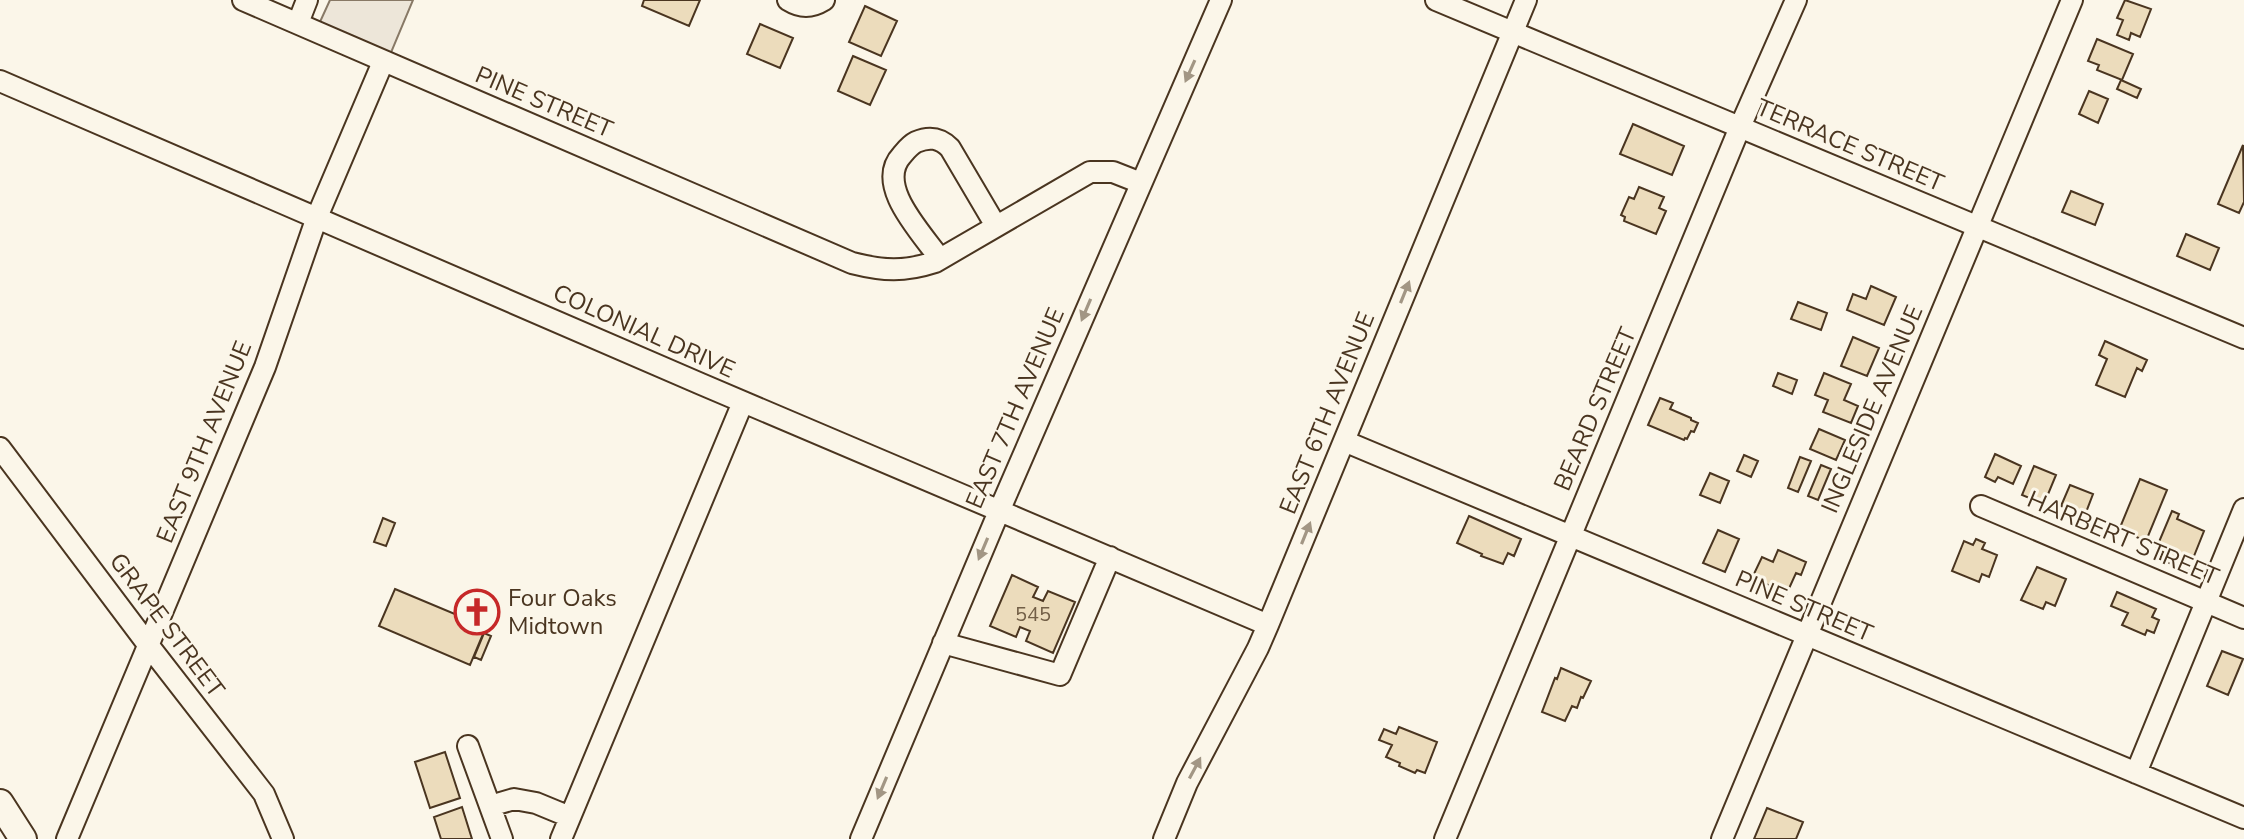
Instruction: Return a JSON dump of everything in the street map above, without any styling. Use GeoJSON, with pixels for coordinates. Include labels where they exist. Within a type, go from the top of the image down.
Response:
{"type":"FeatureCollection","features":[{"type":"Feature","properties":{"kind":"main road"},"geometry":{"type":"LineString","coordinates":[[0,803],[23,839]]}},
{"type":"Feature","properties":{"kind":"street","name":"PINE STREET"},"geometry":{"type":"LineString","coordinates":[[243,0],[852,263],[880,270],[912,269],[940,259],[1090,172],[1113,172],[1141,183]]}},
{"type":"Feature","properties":{"kind":"street"},"geometry":{"type":"LineString","coordinates":[[298,23],[307,0]]}},
{"type":"Feature","properties":{"kind":"street"},"geometry":{"type":"LineString","coordinates":[[788,0],[806,7],[824,0]]}},
{"type":"Feature","properties":{"kind":"street","name":"EAST 7TH AVENUE"},"geometry":{"type":"LineString","coordinates":[[861,839],[1221,0]]}},
{"type":"Feature","properties":{"kind":"street","name":"TERRACE STREET"},"geometry":{"type":"LineString","coordinates":[[1436,0],[2244,338]]}},
{"type":"Feature","properties":{"kind":"street","name":"EAST 6TH AVENUE"},"geometry":{"type":"LineString","coordinates":[[1164,839],[1187,783],[1268,625],[1526,0]]}},
{"type":"Feature","properties":{"kind":"street","name":"BEARD STREET"},"geometry":{"type":"LineString","coordinates":[[1445,839],[1740,127],[1796,0]]}},
{"type":"Feature","properties":{"kind":"street","name":"INGLESIDE AVENUE"},"geometry":{"type":"LineString","coordinates":[[1722,839],[2072,0]]}},
{"type":"Feature","properties":{"kind":"street","name":"EAST 9TH AVENUE"},"geometry":{"type":"LineString","coordinates":[[67,839],[265,367],[317,217],[383,62]]}},
{"type":"Feature","properties":{"kind":"street","name":"COLONIAL DRIVE"},"geometry":{"type":"LineString","coordinates":[[0,81],[1268,625]]}},
{"type":"Feature","properties":{"kind":"street"},"geometry":{"type":"LineString","coordinates":[[940,259],[894,190],[892,175],[897,160],[912,144],[927,138],[942,140],[950,148],[996,226]]}},
{"type":"Feature","properties":{"kind":"street"},"geometry":{"type":"LineString","coordinates":[[561,839],[743,402]]}},
{"type":"Feature","properties":{"kind":"street","name":"PINE STREET"},"geometry":{"type":"LineString","coordinates":[[1344,441],[2244,818]]}},
{"type":"Feature","properties":{"kind":"street","name":"GRAPE STREET"},"geometry":{"type":"LineString","coordinates":[[0,448],[264,794],[283,839]]}},
{"type":"Feature","properties":{"kind":"street","name":"HARBERT STREET"},"geometry":{"type":"LineString","coordinates":[[1981,506],[2244,618]]}},
{"type":"Feature","properties":{"kind":"street"},"geometry":{"type":"LineString","coordinates":[[2136,773],[2244,509]]}},
{"type":"Feature","properties":{"kind":"street"},"geometry":{"type":"LineString","coordinates":[[943,643],[1060,675],[1110,557]]}},
{"type":"Feature","properties":{"kind":"street"},"geometry":{"type":"LineString","coordinates":[[468,746],[502,839]]}},
{"type":"Feature","properties":{"kind":"street"},"geometry":{"type":"LineString","coordinates":[[490,806],[514,799],[536,803],[570,817]]}},
{"type":"Feature","properties":{"kind":"shaded area"},"geometry":{"type":"Polygon","coordinates":[[[330,0],[413,0],[390,55],[319,24],[330,0]]]}},
{"type":"Feature","properties":{"kind":"building"},"geometry":{"type":"Polygon","coordinates":[[[644,0],[700,0],[689,26],[642,6],[644,0]]]}},
{"type":"Feature","properties":{"kind":"building"},"geometry":{"type":"Polygon","coordinates":[[[2125,0],[2151,9],[2140,37],[2131,33],[2129,40],[2117,35],[2123,20],[2117,18],[2125,0]]]}},
{"type":"Feature","properties":{"kind":"building"},"geometry":{"type":"Polygon","coordinates":[[[865,6],[897,21],[881,56],[849,42],[865,6]]]}},
{"type":"Feature","properties":{"kind":"building"},"geometry":{"type":"Polygon","coordinates":[[[760,24],[793,38],[780,68],[747,54],[760,24]]]}},
{"type":"Feature","properties":{"kind":"building"},"geometry":{"type":"Polygon","coordinates":[[[2097,39],[2133,54],[2122,80],[2097,70],[2099,65],[2088,61],[2097,39]]]}},
{"type":"Feature","properties":{"kind":"building"},"geometry":{"type":"Polygon","coordinates":[[[853,56],[886,70],[870,105],[838,91],[853,56]]]}},
{"type":"Feature","properties":{"kind":"building"},"geometry":{"type":"Polygon","coordinates":[[[2121,80],[2141,89],[2137,98],[2117,89],[2121,80]]]}},
{"type":"Feature","properties":{"kind":"building"},"geometry":{"type":"Polygon","coordinates":[[[2089,91],[2108,99],[2098,123],[2079,114],[2089,91]]]}},
{"type":"Feature","properties":{"kind":"building"},"geometry":{"type":"Polygon","coordinates":[[[1633,124],[1684,146],[1672,175],[1620,154],[1633,124]]]}},
{"type":"Feature","properties":{"kind":"building"},"geometry":{"type":"Polygon","coordinates":[[[2243,145],[2244,202],[2239,213],[2218,204],[2243,145]]]}},
{"type":"Feature","properties":{"kind":"building"},"geometry":{"type":"Polygon","coordinates":[[[1639,187],[1664,197],[1659,208],[1666,211],[1656,234],[1624,221],[1625,217],[1621,215],[1629,197],[1634,199],[1639,187]]]}},
{"type":"Feature","properties":{"kind":"building"},"geometry":{"type":"Polygon","coordinates":[[[2071,191],[2103,204],[2095,225],[2062,212],[2071,191]]]}},
{"type":"Feature","properties":{"kind":"building"},"geometry":{"type":"Polygon","coordinates":[[[2186,234],[2219,248],[2210,270],[2177,256],[2186,234]]]}},
{"type":"Feature","properties":{"kind":"building"},"geometry":{"type":"Polygon","coordinates":[[[1871,286],[1896,297],[1884,325],[1847,310],[1853,294],[1866,299],[1871,286]]]}},
{"type":"Feature","properties":{"kind":"building"},"geometry":{"type":"Polygon","coordinates":[[[1798,302],[1827,313],[1821,330],[1791,319],[1798,302]]]}},
{"type":"Feature","properties":{"kind":"building"},"geometry":{"type":"Polygon","coordinates":[[[1853,337],[1879,348],[1867,376],[1841,366],[1853,337]]]}},
{"type":"Feature","properties":{"kind":"building"},"geometry":{"type":"Polygon","coordinates":[[[2105,341],[2147,360],[2142,371],[2137,368],[2125,397],[2096,385],[2107,359],[2099,355],[2105,341]]]}},
{"type":"Feature","properties":{"kind":"building"},"geometry":{"type":"Polygon","coordinates":[[[1778,373],[1797,380],[1792,394],[1773,386],[1778,373]]]}},
{"type":"Feature","properties":{"kind":"building"},"geometry":{"type":"Polygon","coordinates":[[[1824,373],[1851,384],[1844,400],[1858,406],[1851,423],[1823,412],[1828,400],[1815,395],[1824,373]]]}},
{"type":"Feature","properties":{"kind":"building"},"geometry":{"type":"Polygon","coordinates":[[[1660,398],[1673,403],[1670,409],[1698,423],[1687,439],[1648,425],[1660,398]]]}},
{"type":"Feature","properties":{"kind":"building"},"geometry":{"type":"Polygon","coordinates":[[[1819,429],[1845,440],[1836,460],[1810,449],[1819,429]]]}},
{"type":"Feature","properties":{"kind":"building"},"geometry":{"type":"Polygon","coordinates":[[[1995,454],[2021,466],[2013,484],[1998,477],[1995,482],[1985,477],[1995,454]]]}},
{"type":"Feature","properties":{"kind":"building"},"geometry":{"type":"Polygon","coordinates":[[[1744,455],[1758,461],[1751,477],[1737,471],[1744,455]]]}},
{"type":"Feature","properties":{"kind":"building"},"geometry":{"type":"Polygon","coordinates":[[[1800,457],[1811,461],[1798,492],[1788,488],[1800,457]]]}},
{"type":"Feature","properties":{"kind":"building"},"geometry":{"type":"Polygon","coordinates":[[[1821,465],[1831,469],[1818,500],[1808,496],[1821,465]]]}},
{"type":"Feature","properties":{"kind":"building"},"geometry":{"type":"Polygon","coordinates":[[[2034,466],[2056,475],[2044,504],[2022,495],[2034,466]]]}},
{"type":"Feature","properties":{"kind":"building"},"geometry":{"type":"Polygon","coordinates":[[[1710,473],[1729,481],[1720,503],[1700,495],[1710,473]]]}},
{"type":"Feature","properties":{"kind":"building"},"geometry":{"type":"Polygon","coordinates":[[[2140,479],[2167,490],[2146,541],[2119,530],[2140,479]]]}},
{"type":"Feature","properties":{"kind":"building"},"geometry":{"type":"Polygon","coordinates":[[[2070,485],[2093,494],[2085,515],[2061,506],[2070,485]]]}},
{"type":"Feature","properties":{"kind":"building"},"geometry":{"type":"Polygon","coordinates":[[[2172,511],[2179,514],[2177,519],[2204,531],[2188,571],[2160,559],[2163,552],[2156,549],[2172,511]]]}},
{"type":"Feature","properties":{"kind":"building"},"geometry":{"type":"Polygon","coordinates":[[[1469,516],[1521,539],[1514,556],[1508,553],[1503,564],[1457,543],[1469,516]]]}},
{"type":"Feature","properties":{"kind":"building"},"geometry":{"type":"Polygon","coordinates":[[[383,518],[395,523],[386,546],[374,542],[383,518]]]}},
{"type":"Feature","properties":{"kind":"building"},"geometry":{"type":"Polygon","coordinates":[[[1718,530],[1739,539],[1725,572],[1703,563],[1718,530]]]}},
{"type":"Feature","properties":{"kind":"building"},"geometry":{"type":"Polygon","coordinates":[[[1976,539],[1985,543],[1982,549],[1997,555],[1989,577],[1982,574],[1979,582],[1952,571],[1964,541],[1973,545],[1976,539]]]}},
{"type":"Feature","properties":{"kind":"building"},"geometry":{"type":"Polygon","coordinates":[[[1778,550],[1806,562],[1801,575],[1796,573],[1787,593],[1752,578],[1762,557],[1773,562],[1778,550]]]}},
{"type":"Feature","properties":{"kind":"building"},"geometry":{"type":"Polygon","coordinates":[[[2037,567],[2066,579],[2055,606],[2046,602],[2043,609],[2021,600],[2037,567]]]}},
{"type":"Feature","properties":{"kind":"building"},"geometry":{"type":"Polygon","coordinates":[[[1012,575],[1038,587],[1033,597],[1043,601],[1048,591],[1075,602],[1053,653],[1026,641],[1030,631],[1020,627],[1016,637],[990,626],[1012,575]]]}},
{"type":"Feature","properties":{"kind":"building"},"geometry":{"type":"Polygon","coordinates":[[[395,589],[486,627],[470,665],[379,626],[395,589]]]}},
{"type":"Feature","properties":{"kind":"building"},"geometry":{"type":"Polygon","coordinates":[[[2117,592],[2156,609],[2152,617],[2159,620],[2154,633],[2147,630],[2145,635],[2122,625],[2128,613],[2111,606],[2117,592]]]}},
{"type":"Feature","properties":{"kind":"building"},"geometry":{"type":"Polygon","coordinates":[[[484,633],[491,636],[481,660],[474,657],[484,633]]]}},
{"type":"Feature","properties":{"kind":"building"},"geometry":{"type":"Polygon","coordinates":[[[2222,651],[2243,659],[2228,695],[2207,686],[2222,651]]]}},
{"type":"Feature","properties":{"kind":"building"},"geometry":{"type":"Polygon","coordinates":[[[1561,668],[1591,681],[1577,708],[1572,706],[1565,721],[1542,712],[1561,668]]]}},
{"type":"Feature","properties":{"kind":"building"},"geometry":{"type":"Polygon","coordinates":[[[1399,727],[1437,742],[1425,773],[1417,770],[1415,773],[1386,757],[1392,745],[1379,740],[1384,729],[1396,734],[1399,727]]]}},
{"type":"Feature","properties":{"kind":"building"},"geometry":{"type":"Polygon","coordinates":[[[445,752],[460,798],[430,808],[415,762],[445,752]]]}},
{"type":"Feature","properties":{"kind":"building"},"geometry":{"type":"Polygon","coordinates":[[[462,807],[472,839],[441,839],[434,817],[462,807]]]}},
{"type":"Feature","properties":{"kind":"building"},"geometry":{"type":"Polygon","coordinates":[[[1767,808],[1803,822],[1796,839],[1754,839],[1767,808]]]}},
{"type":"Feature","properties":{"kind":"place","name":"Four Oaks Midtown"},"geometry":{"type":"Point","coordinates":[477,612]}}]}
